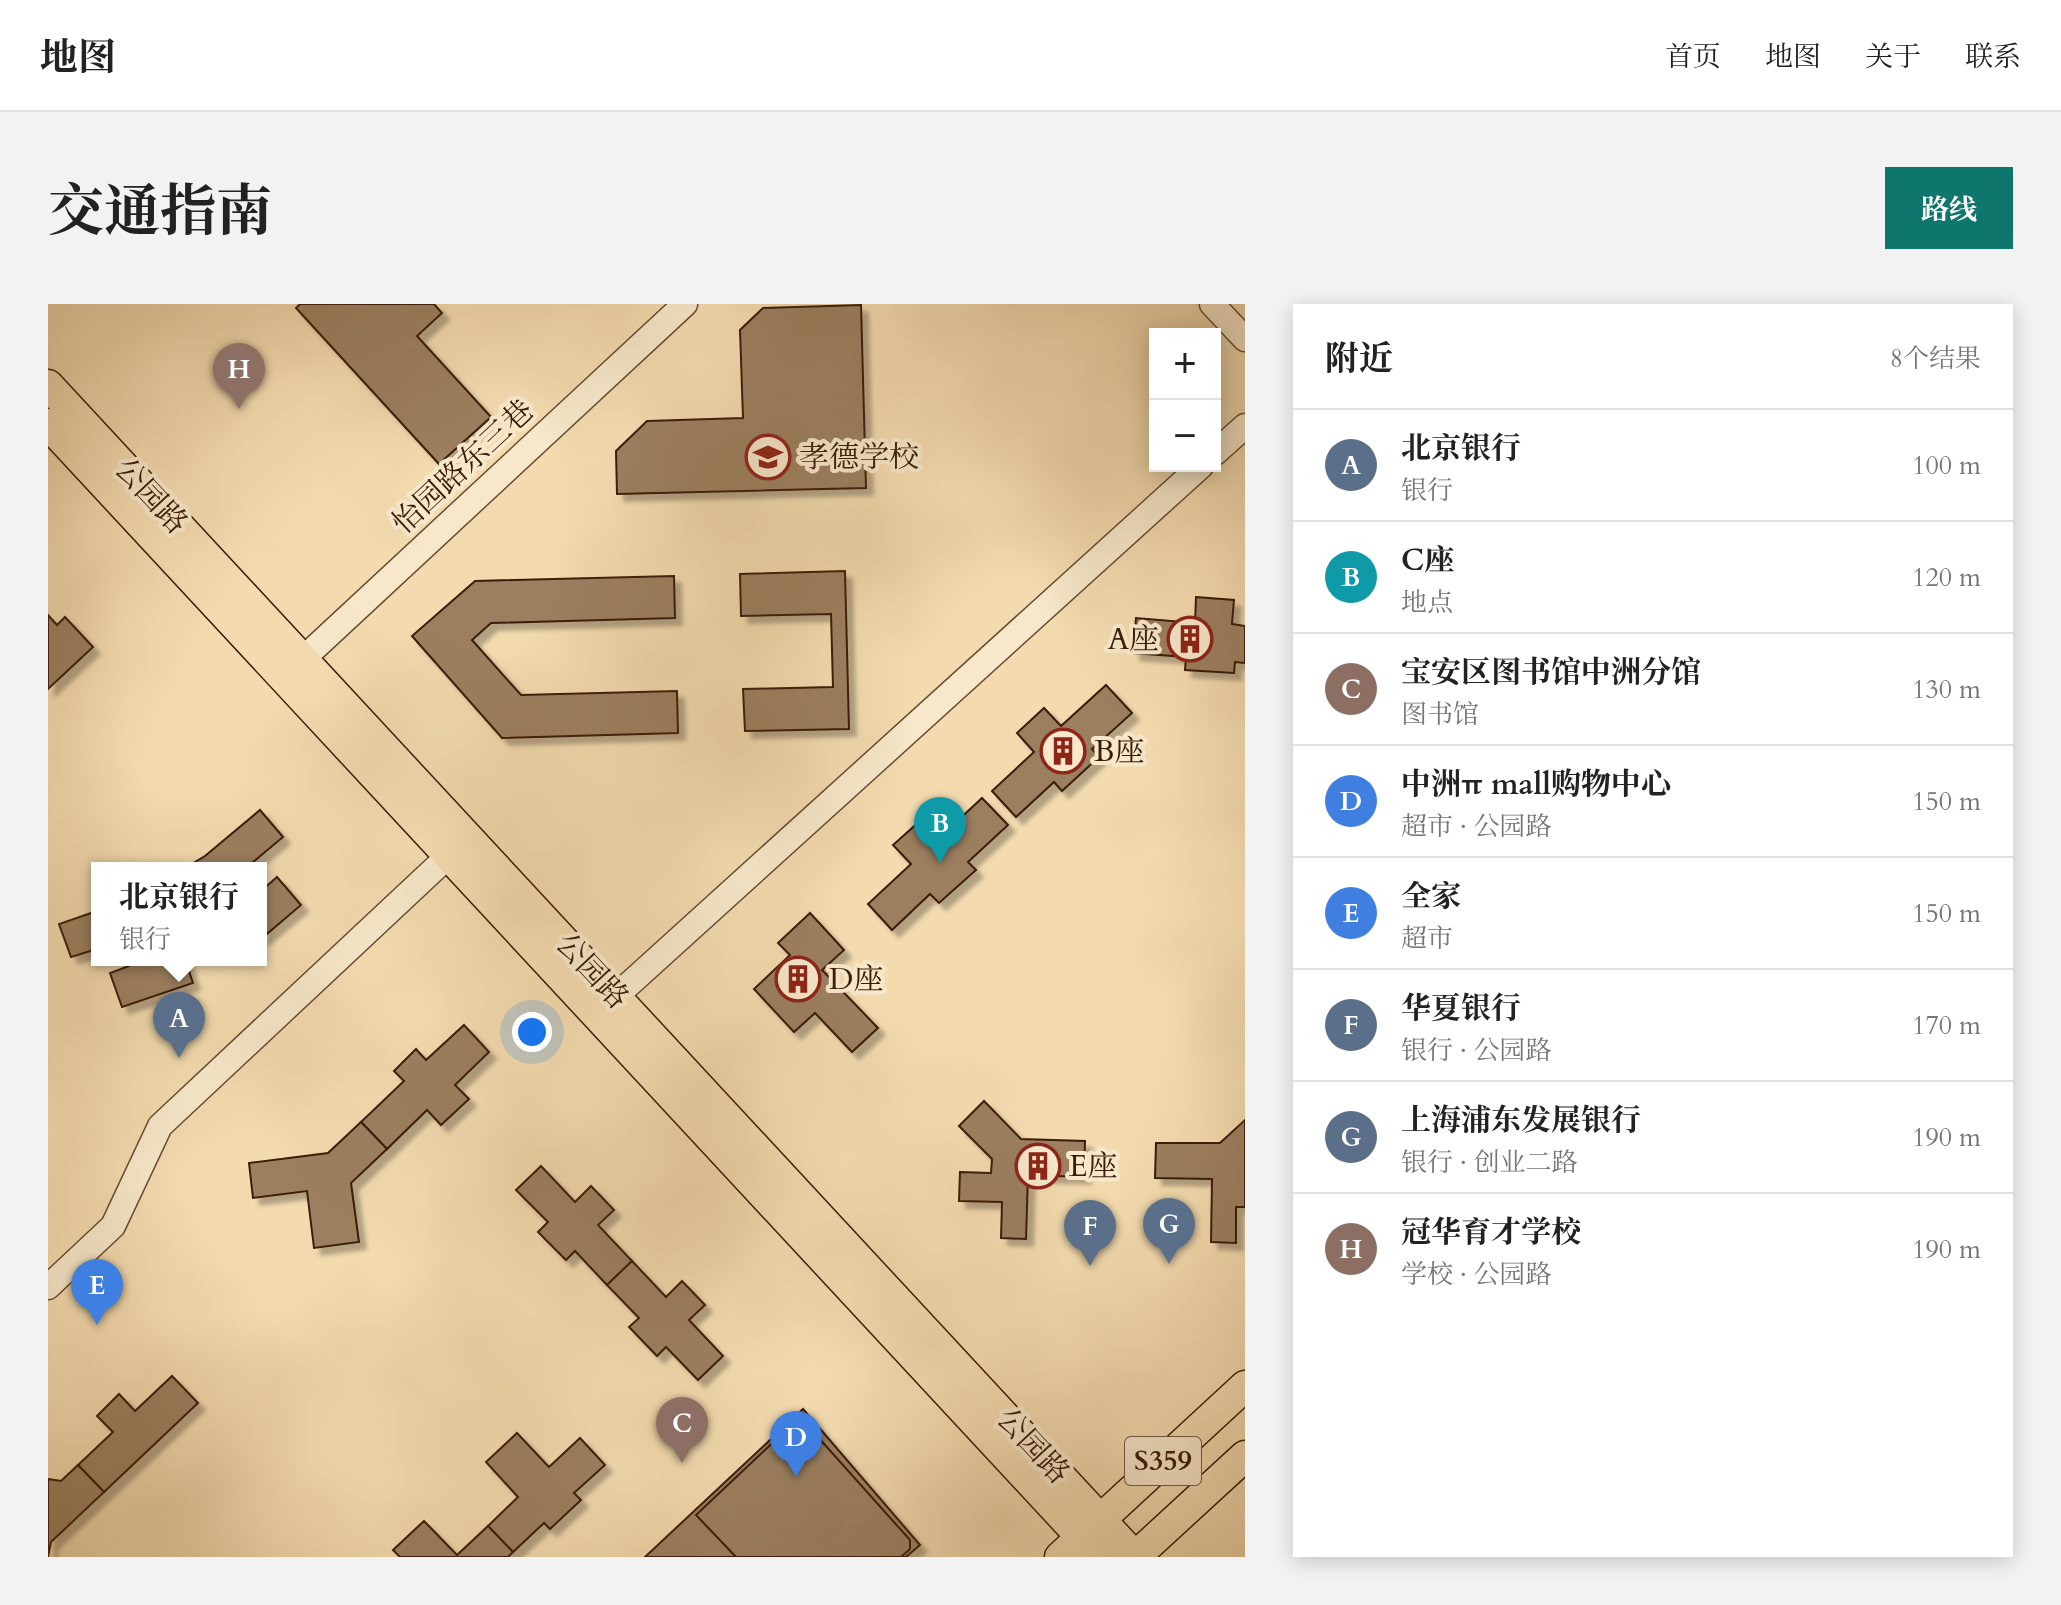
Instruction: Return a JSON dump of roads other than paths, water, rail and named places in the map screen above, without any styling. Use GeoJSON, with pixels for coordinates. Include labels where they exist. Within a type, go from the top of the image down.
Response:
{"type":"FeatureCollection","features":[{"type":"Feature","properties":{"kind":"main road","name":"公园路"},"geometry":{"type":"LineString","coordinates":[[48,385],[293,668],[606,1005],[1085,1542],[1135,1557]]}},
{"type":"Feature","properties":{"kind":"main road","name":"公园路"},"geometry":{"type":"LineString","coordinates":[[48,424],[293,668]]}},
{"type":"Feature","properties":{"kind":"main road","name":"S359"},"geometry":{"type":"LineString","coordinates":[[1085,1542],[1245,1386]]}},
{"type":"Feature","properties":{"kind":"main road","name":"S359"},"geometry":{"type":"LineString","coordinates":[[1135,1557],[1245,1456]]}},
{"type":"Feature","properties":{"kind":"street","name":"怡园路东三巷"},"geometry":{"type":"LineString","coordinates":[[293,668],[685,304]]}},
{"type":"Feature","properties":{"kind":"street"},"geometry":{"type":"LineString","coordinates":[[1212,304],[1245,339]]}},
{"type":"Feature","properties":{"kind":"street"},"geometry":{"type":"LineString","coordinates":[[1221,448],[1245,426]]}},
{"type":"Feature","properties":{"kind":"street"},"geometry":{"type":"LineString","coordinates":[[606,1005],[1194,472]]}},
{"type":"Feature","properties":{"kind":"street"},"geometry":{"type":"LineString","coordinates":[[48,1287],[113,1226],[160,1126],[458,847]]}},
{"type":"Feature","properties":{"kind":"place","name":"冠华育才学校"},"geometry":{"type":"Point","coordinates":[239,409]}},
{"type":"Feature","properties":{"kind":"place","name":"孝德学校"},"geometry":{"type":"Point","coordinates":[768,457]}},
{"type":"Feature","properties":{"kind":"place","name":"A座"},"geometry":{"type":"Point","coordinates":[1190,639]}},
{"type":"Feature","properties":{"kind":"place","name":"B座"},"geometry":{"type":"Point","coordinates":[1063,751]}},
{"type":"Feature","properties":{"kind":"place","name":"C座"},"geometry":{"type":"Point","coordinates":[940,863]}},
{"type":"Feature","properties":{"kind":"place","name":"D座"},"geometry":{"type":"Point","coordinates":[798,979]}},
{"type":"Feature","properties":{"kind":"place","name":"北京银行"},"geometry":{"type":"Point","coordinates":[179,1058]}},
{"type":"Feature","properties":{"kind":"place","name":"E座"},"geometry":{"type":"Point","coordinates":[1038,1166]}},
{"type":"Feature","properties":{"kind":"place","name":"上海浦东发展银行"},"geometry":{"type":"Point","coordinates":[1169,1264]}},
{"type":"Feature","properties":{"kind":"place","name":"华夏银行"},"geometry":{"type":"Point","coordinates":[1090,1266]}},
{"type":"Feature","properties":{"kind":"place","name":"全家"},"geometry":{"type":"Point","coordinates":[97,1325]}},
{"type":"Feature","properties":{"kind":"place","name":"宝安区图书馆中洲分馆"},"geometry":{"type":"Point","coordinates":[682,1463]}},
{"type":"Feature","properties":{"kind":"place","name":"中洲π mall购物中心"},"geometry":{"type":"Point","coordinates":[796,1477]}}]}
